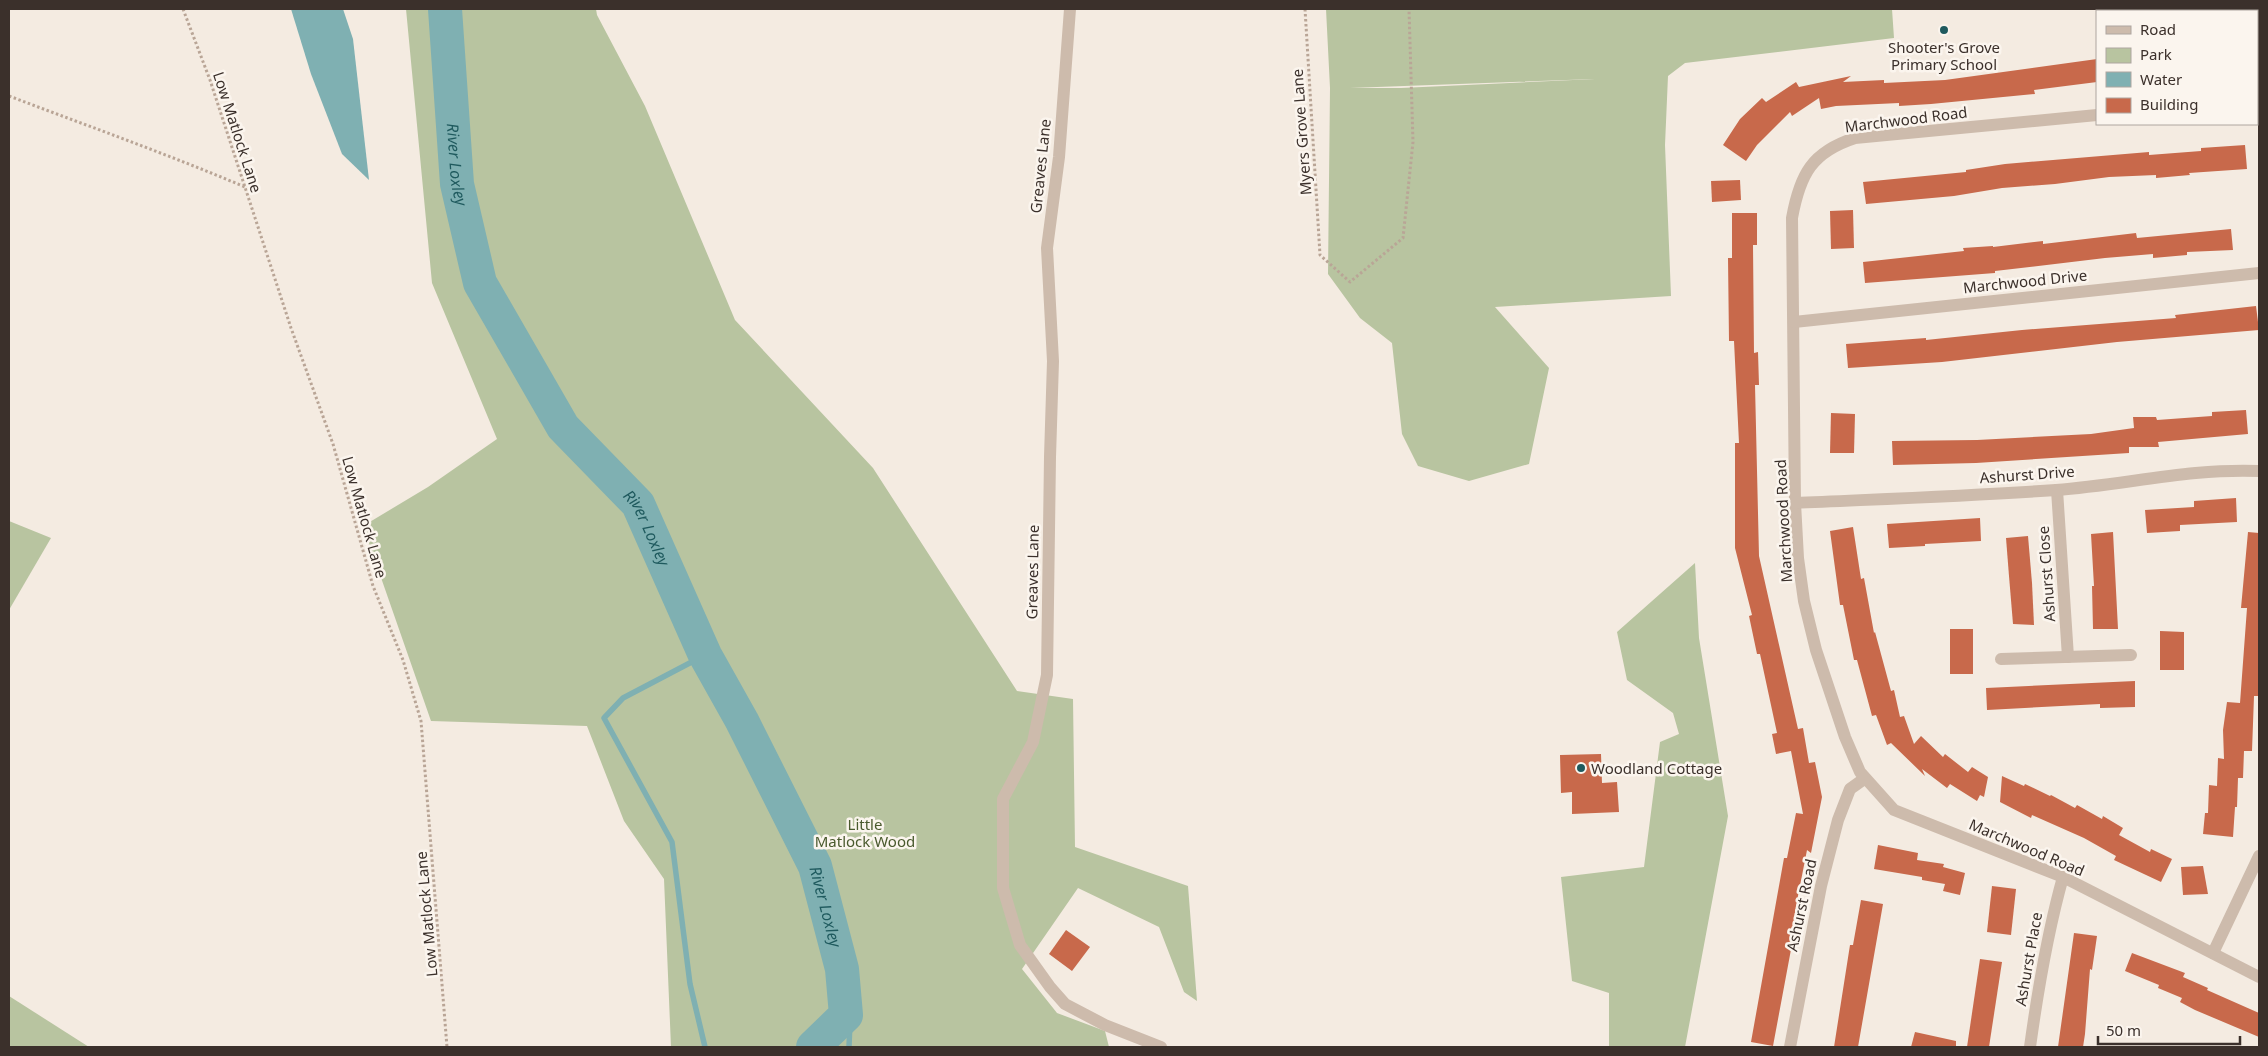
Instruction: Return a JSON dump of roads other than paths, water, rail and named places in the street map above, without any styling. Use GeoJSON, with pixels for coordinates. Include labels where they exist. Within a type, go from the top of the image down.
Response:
{"type":"FeatureCollection","features":[{"type":"Feature","properties":{"kind":"street","name":"Greaves Lane"},"geometry":{"type":"LineString","coordinates":[[1070,9],[1059,157],[1048,248],[1053,361],[1047,675],[1034,742],[1002,798],[1003,888],[1020,946],[1065,1004],[1105,1025],[1161,1047]]}},
{"type":"Feature","properties":{"kind":"street","name":"Marchwood Road"},"geometry":{"type":"LineString","coordinates":[[2096,115],[1855,138],[1835,144],[1816,158],[1804,175],[1796,196],[1792,218],[1795,503],[1798,558],[1804,601],[1816,650],[1845,738],[1864,779],[1894,810],[2063,878],[2259,977]]}},
{"type":"Feature","properties":{"kind":"street","name":"Marchwood Drive"},"geometry":{"type":"LineString","coordinates":[[1794,322],[2259,273]]}},
{"type":"Feature","properties":{"kind":"street","name":"Ashurst Drive"},"geometry":{"type":"LineString","coordinates":[[1795,503],[2057,490],[2213,472],[2237,470],[2259,472]]}},
{"type":"Feature","properties":{"kind":"street","name":"Ashurst Close"},"geometry":{"type":"LineString","coordinates":[[2057,490],[2068,657]]}},
{"type":"Feature","properties":{"kind":"street"},"geometry":{"type":"LineString","coordinates":[[2001,659],[2131,655]]}},
{"type":"Feature","properties":{"kind":"street","name":"Ashurst Road"},"geometry":{"type":"LineString","coordinates":[[1790,1047],[1821,886],[1838,820],[1850,789],[1864,779]]}},
{"type":"Feature","properties":{"kind":"street"},"geometry":{"type":"LineString","coordinates":[[2213,953],[2259,856]]}},
{"type":"Feature","properties":{"kind":"street","name":"Ashurst Place"},"geometry":{"type":"LineString","coordinates":[[2030,1047],[2042,964],[2051,918],[2063,878]]}},
{"type":"Feature","properties":{"kind":"water"},"geometry":{"type":"Polygon","coordinates":[[[291,9],[343,9],[353,39],[369,180],[342,154],[311,74],[291,9]]]}},
{"type":"Feature","properties":{"kind":"waterway","name":"River Loxley"},"geometry":{"type":"LineString","coordinates":[[445,9],[457,184],[480,283],[563,427],[638,504],[705,655],[742,721],[815,866],[842,969],[846,1015],[813,1047]]}},
{"type":"Feature","properties":{"kind":"waterway"},"geometry":{"type":"LineString","coordinates":[[705,655],[623,698],[604,718],[672,842],[690,984],[705,1047]]}},
{"type":"Feature","properties":{"kind":"waterway"},"geometry":{"type":"LineString","coordinates":[[846,1015],[850,1021],[849,1047]]}},
{"type":"Feature","properties":{"kind":"place","name":"Shooter's Grove Primary School"},"geometry":{"type":"Point","coordinates":[1944,30]}},
{"type":"Feature","properties":{"kind":"place","name":"Woodland Cottage"},"geometry":{"type":"Point","coordinates":[1581,768]}},
{"type":"Feature","properties":{"kind":"park label","name":"Little Matlock Wood"},"geometry":{"type":"Point","coordinates":[865,832]}}]}
